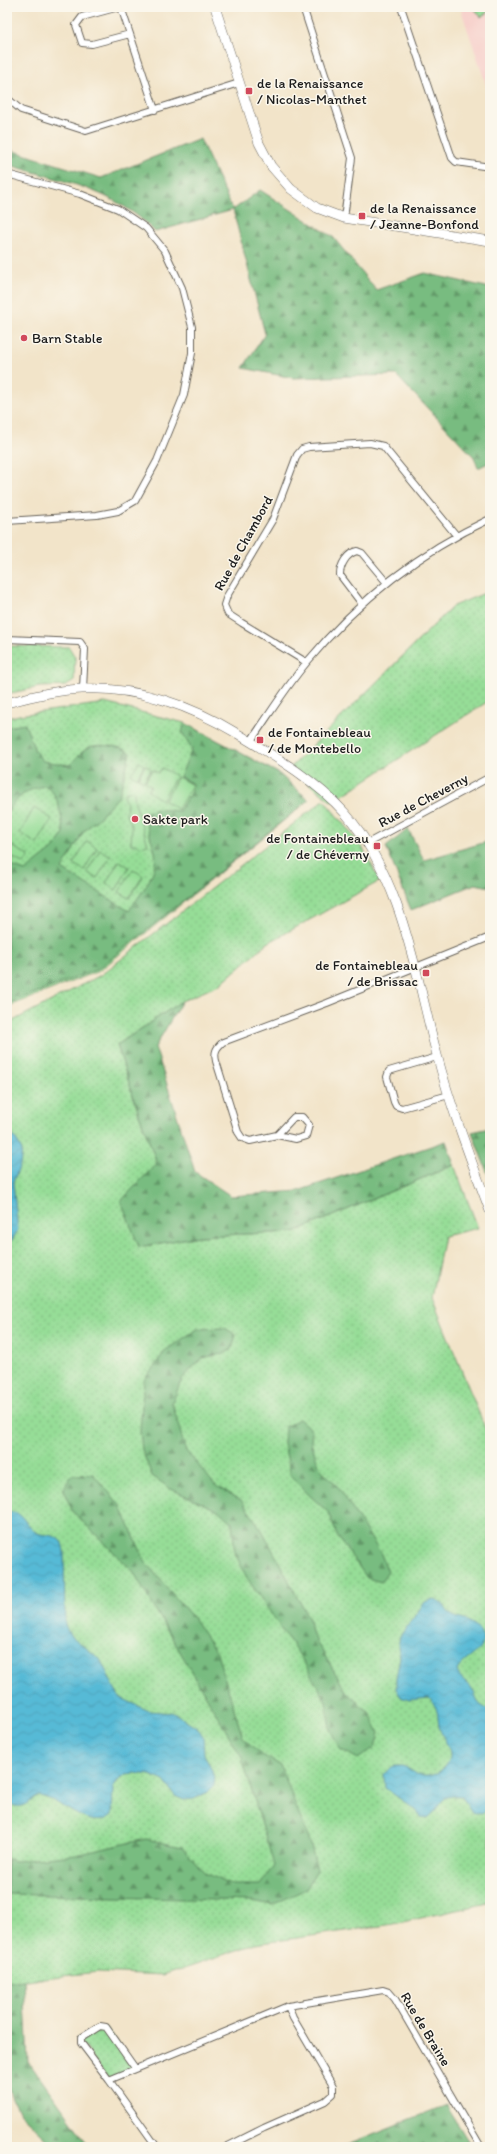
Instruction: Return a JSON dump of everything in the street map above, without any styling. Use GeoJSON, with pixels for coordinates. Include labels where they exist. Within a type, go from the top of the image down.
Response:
{"type":"FeatureCollection","features":[{"type":"Feature","properties":{"kind":"street"},"geometry":{"type":"LineString","coordinates":[[130,34],[92,44],[82,43],[76,25],[82,17],[120,7],[130,34],[155,110]]}},
{"type":"Feature","properties":{"kind":"street"},"geometry":{"type":"LineString","coordinates":[[214,7],[259,143],[274,170],[287,185],[306,201],[327,213],[344,218],[490,241]]}},
{"type":"Feature","properties":{"kind":"street"},"geometry":{"type":"LineString","coordinates":[[303,7],[352,158],[344,218]]}},
{"type":"Feature","properties":{"kind":"street"},"geometry":{"type":"LineString","coordinates":[[401,7],[452,158],[456,162],[490,167]]}},
{"type":"Feature","properties":{"kind":"street"},"geometry":{"type":"LineString","coordinates":[[7,98],[21,110],[86,131],[239,83]]}},
{"type":"Feature","properties":{"kind":"street"},"geometry":{"type":"LineString","coordinates":[[7,174],[80,194],[118,209],[146,228],[165,251],[182,288],[192,327],[192,346],[184,395],[157,461],[135,501],[118,511],[97,515],[7,521]]}},
{"type":"Feature","properties":{"kind":"street","name":"Rue de Chambord"},"geometry":{"type":"LineString","coordinates":[[306,662],[228,614],[224,605],[227,596],[272,519],[297,455],[302,449],[309,447],[370,443],[383,446],[456,536]]}},
{"type":"Feature","properties":{"kind":"street"},"geometry":{"type":"LineString","coordinates":[[250,742],[306,662],[362,604],[387,583],[456,536],[490,519]]}},
{"type":"Feature","properties":{"kind":"street"},"geometry":{"type":"LineString","coordinates":[[362,604],[340,575],[342,565],[350,553],[357,551],[362,553],[387,583]]}},
{"type":"Feature","properties":{"kind":"street"},"geometry":{"type":"LineString","coordinates":[[7,639],[80,642],[85,649],[83,689]]}},
{"type":"Feature","properties":{"kind":"street"},"geometry":{"type":"LineString","coordinates":[[7,703],[45,693],[83,689],[123,692],[172,703],[216,721],[307,779],[329,797],[346,815],[366,844],[393,894],[437,1057],[490,1211]]}},
{"type":"Feature","properties":{"kind":"street","name":"Rue de Cheverny"},"geometry":{"type":"LineString","coordinates":[[366,844],[490,777]]}},
{"type":"Feature","properties":{"kind":"street"},"geometry":{"type":"LineString","coordinates":[[277,1135],[294,1117],[302,1117],[309,1125],[308,1133],[300,1139],[277,1135],[250,1141],[242,1138],[238,1132],[216,1061],[217,1047],[223,1042],[327,1003],[490,937]]}},
{"type":"Feature","properties":{"kind":"street"},"geometry":{"type":"LineString","coordinates":[[437,1057],[389,1072],[387,1077],[394,1102],[396,1106],[402,1108],[449,1095]]}},
{"type":"Feature","properties":{"kind":"street","name":"Rue de Braine"},"geometry":{"type":"LineString","coordinates":[[109,2080],[288,2006],[378,1990],[389,1992],[395,1999],[481,2147]]}},
{"type":"Feature","properties":{"kind":"street"},"geometry":{"type":"LineString","coordinates":[[226,2147],[264,2128],[325,2101],[333,2094],[330,2082],[293,2018],[288,2006]]}},
{"type":"Feature","properties":{"kind":"street"},"geometry":{"type":"LineString","coordinates":[[135,2068],[106,2027],[100,2026],[81,2038],[81,2043],[157,2147]]}},
{"type":"Feature","properties":{"kind":"shaded area"},"geometry":{"type":"Polygon","coordinates":[[[460,7],[490,7],[490,96],[460,7]]]}},
{"type":"Feature","properties":{"kind":"green space"},"geometry":{"type":"Polygon","coordinates":[[[473,7],[490,7],[490,10],[481,17],[473,7]]]}},
{"type":"Feature","properties":{"kind":"green space"},"geometry":{"type":"Polygon","coordinates":[[[200,139],[233,210],[155,232],[140,217],[105,196],[86,188],[7,164],[7,149],[101,178],[200,139]]]}},
{"type":"Feature","properties":{"kind":"green space"},"geometry":{"type":"Polygon","coordinates":[[[260,190],[333,237],[376,290],[425,273],[490,288],[490,462],[478,468],[474,457],[396,375],[293,378],[243,368],[265,334],[233,210],[260,190]]]}},
{"type":"Feature","properties":{"kind":"green space"},"geometry":{"type":"Polygon","coordinates":[[[490,591],[490,700],[332,802],[290,768],[453,606],[490,591]]]}},
{"type":"Feature","properties":{"kind":"green space"},"geometry":{"type":"Polygon","coordinates":[[[7,646],[69,647],[75,657],[74,681],[66,686],[40,687],[11,693],[7,691],[7,646]]]}},
{"type":"Feature","properties":{"kind":"green space"},"geometry":{"type":"Polygon","coordinates":[[[105,703],[185,723],[278,773],[309,800],[99,971],[7,1007],[7,718],[105,703]]]}},
{"type":"Feature","properties":{"kind":"green space"},"geometry":{"type":"Polygon","coordinates":[[[185,723],[278,773],[309,800],[98,969],[7,1004],[7,864],[25,871],[53,849],[64,833],[57,801],[51,790],[46,786],[28,791],[15,802],[7,812],[7,727],[25,724],[35,751],[43,761],[69,765],[86,749],[102,745],[118,747],[130,753],[119,796],[100,817],[84,831],[62,869],[129,911],[148,883],[154,868],[155,852],[147,827],[147,812],[156,809],[179,811],[192,790],[193,784],[180,777],[192,749],[182,732],[185,723]]]}},
{"type":"Feature","properties":{"kind":"green space"},"geometry":{"type":"Polygon","coordinates":[[[139,762],[144,765],[137,778],[131,774],[139,762]]]}},
{"type":"Feature","properties":{"kind":"green space"},"geometry":{"type":"Polygon","coordinates":[[[145,765],[151,769],[144,781],[138,778],[145,765]]]}},
{"type":"Feature","properties":{"kind":"green space"},"geometry":{"type":"Polygon","coordinates":[[[162,768],[176,776],[162,800],[148,791],[151,786],[145,782],[152,770],[158,773],[162,768]]]}},
{"type":"Feature","properties":{"kind":"green space"},"geometry":{"type":"Polygon","coordinates":[[[178,777],[192,785],[178,809],[164,801],[178,777]]]}},
{"type":"Feature","properties":{"kind":"green space","name":"Sakte park"},"geometry":{"type":"Polygon","coordinates":[[[131,791],[134,792],[135,803],[148,845],[140,847],[136,844],[131,844],[132,826],[126,813],[127,803],[124,799],[125,793],[131,791]]]}},
{"type":"Feature","properties":{"kind":"green space"},"geometry":{"type":"Polygon","coordinates":[[[324,800],[362,847],[380,881],[266,944],[219,985],[182,1001],[117,1045],[139,1114],[157,1163],[139,1247],[199,1236],[294,1232],[454,1165],[478,1228],[444,1236],[432,1298],[490,1440],[490,1898],[488,1903],[394,1924],[255,1944],[163,1975],[98,1972],[7,1982],[7,1024],[101,975],[324,800]]]}},
{"type":"Feature","properties":{"kind":"green space"},"geometry":{"type":"Polygon","coordinates":[[[34,808],[52,819],[37,844],[20,833],[34,808]]]}},
{"type":"Feature","properties":{"kind":"green space"},"geometry":{"type":"Polygon","coordinates":[[[408,829],[424,860],[490,841],[490,887],[475,884],[411,910],[386,847],[408,829]]]}},
{"type":"Feature","properties":{"kind":"green space"},"geometry":{"type":"Polygon","coordinates":[[[87,841],[97,848],[84,870],[73,864],[87,841]]]}},
{"type":"Feature","properties":{"kind":"green space"},"geometry":{"type":"Polygon","coordinates":[[[12,846],[29,856],[24,864],[7,854],[12,846]]]}},
{"type":"Feature","properties":{"kind":"green space"},"geometry":{"type":"Polygon","coordinates":[[[100,850],[111,856],[97,878],[87,872],[100,850]]]}},
{"type":"Feature","properties":{"kind":"green space"},"geometry":{"type":"Polygon","coordinates":[[[119,861],[129,867],[116,890],[106,883],[119,861]]]}},
{"type":"Feature","properties":{"kind":"green space"},"geometry":{"type":"Polygon","coordinates":[[[133,869],[143,876],[129,898],[119,892],[133,869]]]}},
{"type":"Feature","properties":{"kind":"green space"},"geometry":{"type":"Polygon","coordinates":[[[182,1001],[155,1047],[195,1172],[231,1196],[298,1191],[446,1141],[454,1165],[294,1232],[199,1236],[139,1247],[121,1201],[157,1163],[139,1114],[117,1045],[182,1001]]]}},
{"type":"Feature","properties":{"kind":"green space"},"geometry":{"type":"Polygon","coordinates":[[[490,1128],[490,1180],[472,1132],[490,1128]]]}},
{"type":"Feature","properties":{"kind":"green space"},"geometry":{"type":"Polygon","coordinates":[[[225,1328],[236,1335],[232,1348],[222,1354],[202,1358],[182,1379],[172,1403],[186,1451],[215,1485],[241,1500],[262,1530],[309,1619],[311,1632],[347,1693],[369,1712],[379,1733],[375,1747],[358,1759],[340,1749],[330,1729],[326,1701],[302,1659],[247,1578],[235,1553],[232,1523],[219,1511],[171,1489],[152,1476],[142,1450],[140,1431],[144,1380],[166,1350],[197,1329],[225,1328]]]}},
{"type":"Feature","properties":{"kind":"green space"},"geometry":{"type":"Polygon","coordinates":[[[299,1419],[312,1430],[311,1443],[320,1468],[339,1488],[381,1554],[388,1572],[381,1582],[367,1578],[338,1537],[328,1512],[291,1476],[284,1444],[285,1427],[299,1419]]]}},
{"type":"Feature","properties":{"kind":"green space"},"geometry":{"type":"Polygon","coordinates":[[[93,1474],[120,1505],[146,1563],[194,1619],[217,1653],[243,1738],[262,1755],[280,1765],[311,1845],[317,1871],[306,1889],[272,1905],[252,1901],[7,1894],[7,1859],[15,1861],[76,1855],[146,1839],[182,1847],[205,1873],[233,1885],[260,1885],[274,1865],[242,1758],[133,1571],[73,1512],[63,1490],[72,1475],[93,1474]]]}},
{"type":"Feature","properties":{"kind":"green space"},"geometry":{"type":"Polygon","coordinates":[[[24,1980],[28,2061],[84,2139],[92,2147],[55,2147],[20,2114],[7,2086],[7,1982],[24,1980]]]}},
{"type":"Feature","properties":{"kind":"green space"},"geometry":{"type":"Polygon","coordinates":[[[106,2027],[135,2068],[109,2080],[81,2043],[85,2035],[106,2027]]]}},
{"type":"Feature","properties":{"kind":"green space"},"geometry":{"type":"Polygon","coordinates":[[[446,2105],[472,2147],[340,2147],[446,2105]]]}},
{"type":"Feature","properties":{"kind":"water"},"geometry":{"type":"Polygon","coordinates":[[[7,1132],[16,1139],[22,1151],[20,1165],[13,1182],[18,1230],[12,1240],[7,1243],[7,1132]]]}},
{"type":"Feature","properties":{"kind":"water"},"geometry":{"type":"Polygon","coordinates":[[[7,1511],[21,1516],[28,1526],[36,1532],[55,1537],[62,1543],[64,1552],[65,1626],[70,1635],[100,1659],[119,1697],[149,1711],[174,1713],[197,1727],[203,1736],[204,1754],[215,1777],[214,1785],[206,1793],[194,1799],[184,1800],[175,1796],[164,1781],[150,1775],[135,1773],[126,1774],[118,1780],[113,1788],[112,1815],[103,1820],[85,1818],[48,1798],[39,1796],[20,1806],[7,1803],[7,1511]]]}},
{"type":"Feature","properties":{"kind":"water"},"geometry":{"type":"Polygon","coordinates":[[[433,1599],[441,1602],[453,1616],[468,1621],[476,1626],[483,1640],[482,1645],[475,1654],[464,1662],[457,1671],[473,1690],[478,1702],[490,1710],[490,1751],[485,1761],[490,1772],[490,1807],[482,1814],[471,1812],[462,1796],[454,1796],[442,1801],[428,1818],[420,1817],[417,1811],[385,1788],[384,1775],[393,1766],[402,1766],[421,1776],[428,1776],[444,1768],[450,1757],[450,1752],[439,1726],[436,1708],[429,1698],[409,1700],[401,1697],[396,1689],[396,1678],[400,1657],[398,1647],[400,1636],[425,1602],[433,1599]]]}},
{"type":"Feature","properties":{"kind":"place","name":"de la Renaissance / Nicolas-Manthet"},"geometry":{"type":"Point","coordinates":[249,91]}},
{"type":"Feature","properties":{"kind":"place","name":"de la Renaissance / Jeanne-Bonfond"},"geometry":{"type":"Point","coordinates":[362,216]}},
{"type":"Feature","properties":{"kind":"place","name":"Barn Stable"},"geometry":{"type":"Point","coordinates":[24,338]}},
{"type":"Feature","properties":{"kind":"place","name":"de Fontainebleau / de Montebello"},"geometry":{"type":"Point","coordinates":[260,740]}},
{"type":"Feature","properties":{"kind":"place","name":"Sakte park"},"geometry":{"type":"Point","coordinates":[135,819]}},
{"type":"Feature","properties":{"kind":"place","name":"de Fontainebleau / de Chéverny"},"geometry":{"type":"Point","coordinates":[377,846]}},
{"type":"Feature","properties":{"kind":"place","name":"de Fontainebleau / de Brissac"},"geometry":{"type":"Point","coordinates":[426,973]}}]}
